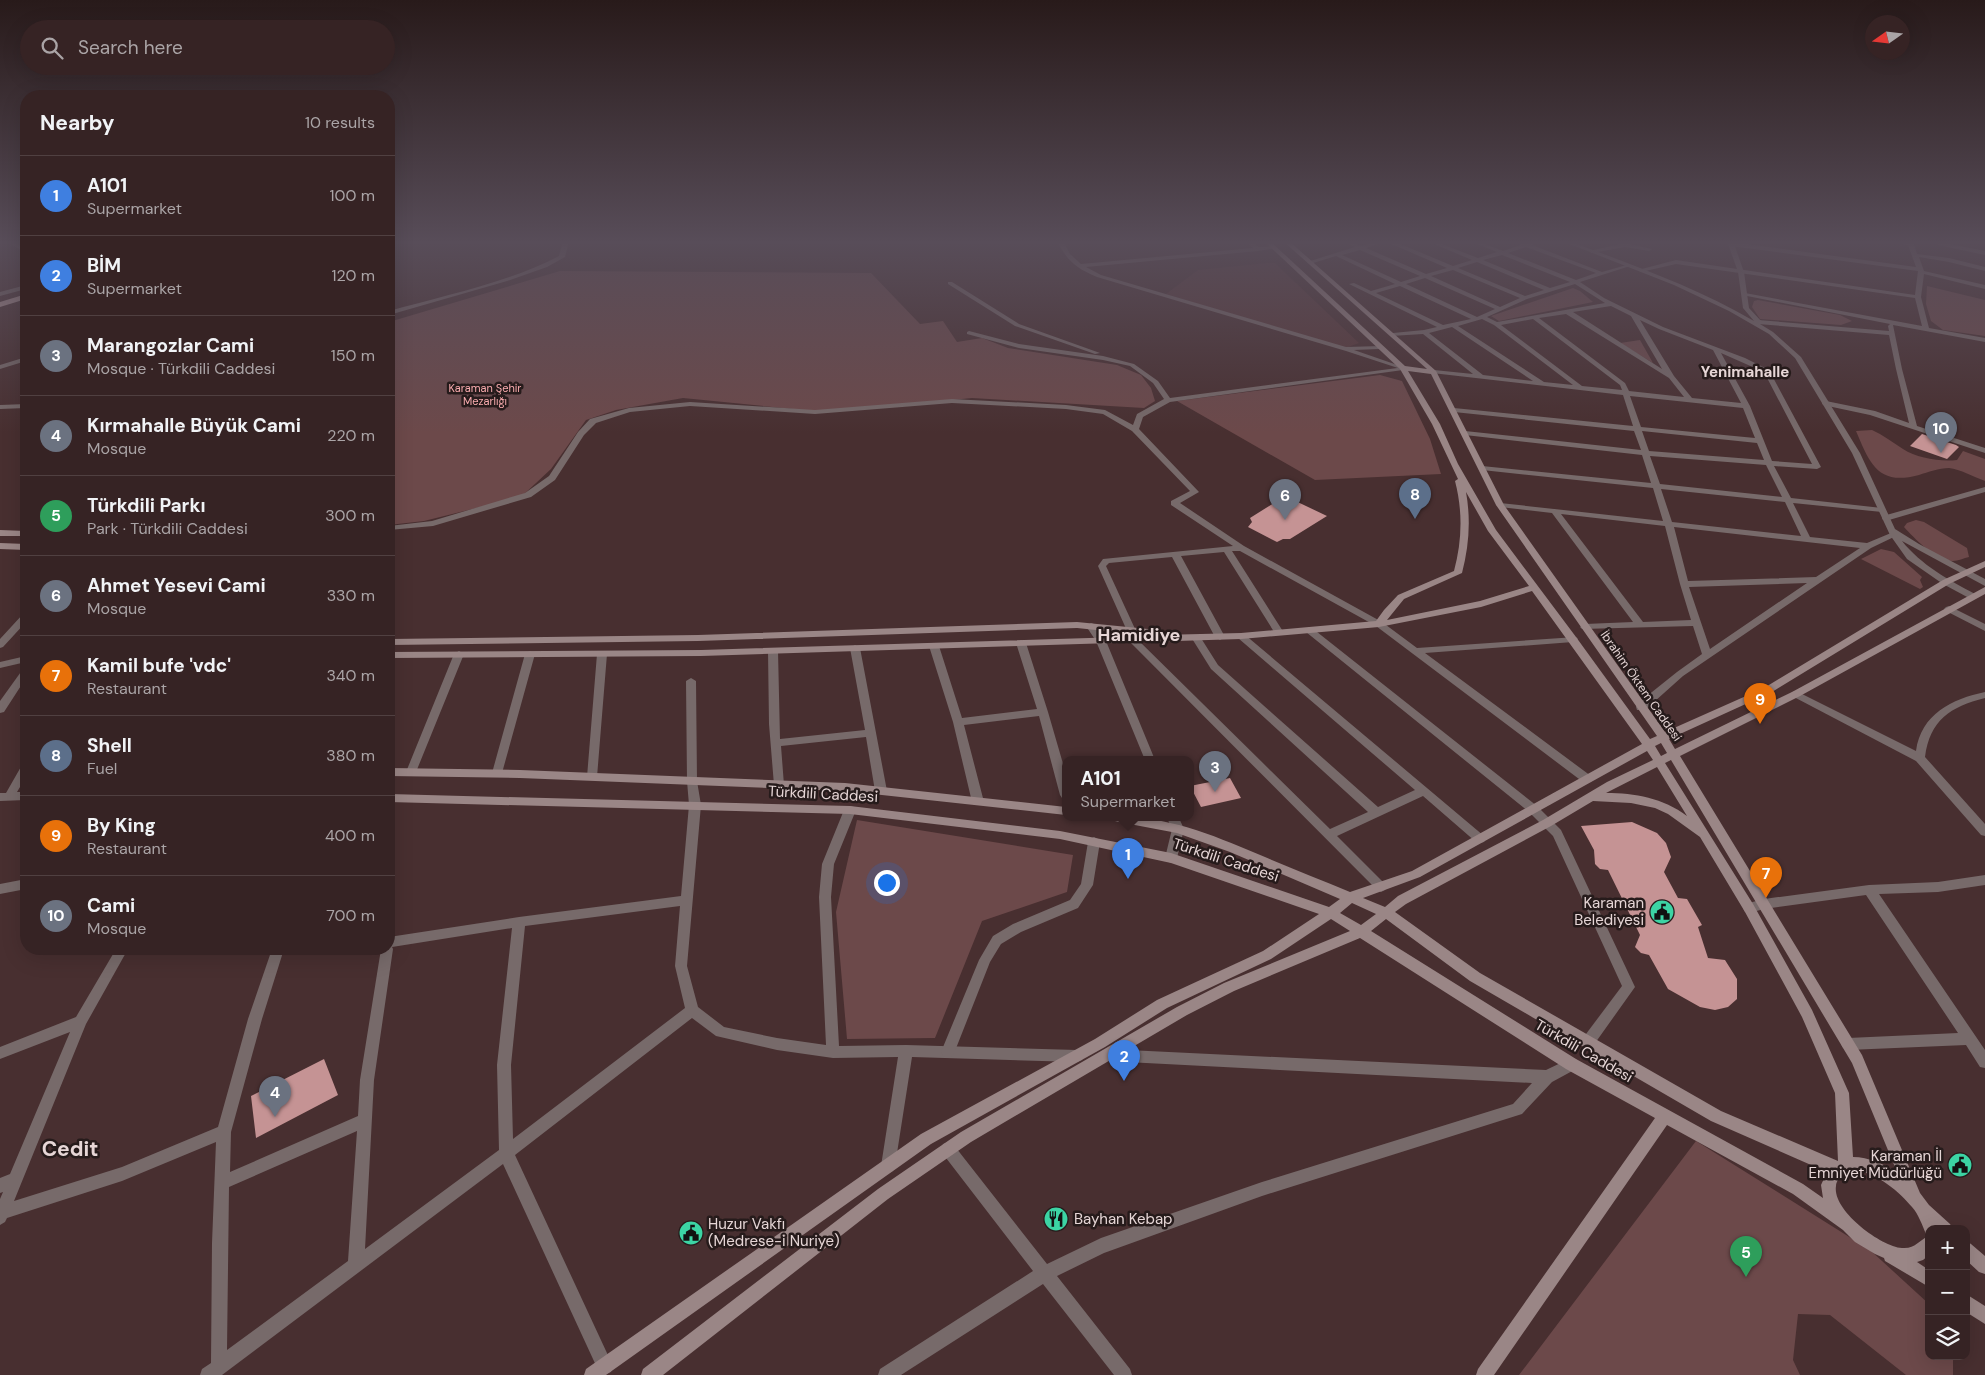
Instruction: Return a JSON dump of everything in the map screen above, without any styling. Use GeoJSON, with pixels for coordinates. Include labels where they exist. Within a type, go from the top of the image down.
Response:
{"type":"FeatureCollection","features":[{"type":"Feature","properties":{"kind":"main road","name":"İbrahim Öktem Caddesi"},"geometry":{"type":"LineString","coordinates":[[1344,305],[1389,343],[1406,346],[1434,372],[1500,505],[1663,737],[1857,1059],[1913,1194]]}},
{"type":"Feature","properties":{"kind":"main road","name":"İbrahim Öktem Caddesi"},"geometry":{"type":"LineString","coordinates":[[1352,305],[1389,343],[1436,424],[1454,464],[1492,531],[1649,745],[1658,763],[1749,908],[1807,1014],[1842,1093],[1842,1167]]}},
{"type":"Feature","properties":{"kind":"main road"},"geometry":{"type":"LineString","coordinates":[[0,312],[20,306]]}},
{"type":"Feature","properties":{"kind":"main road"},"geometry":{"type":"LineString","coordinates":[[1403,368],[1434,372]]}},
{"type":"Feature","properties":{"kind":"main road"},"geometry":{"type":"LineString","coordinates":[[1379,624],[1401,597],[1458,573],[1465,549],[1464,499],[1454,464]]}},
{"type":"Feature","properties":{"kind":"main road"},"geometry":{"type":"LineString","coordinates":[[0,533],[20,534]]}},
{"type":"Feature","properties":{"kind":"main road"},"geometry":{"type":"LineString","coordinates":[[0,546],[20,547]]}},
{"type":"Feature","properties":{"kind":"main road"},"geometry":{"type":"LineString","coordinates":[[592,1375],[926,1139],[1077,1056],[1162,1004],[1267,955],[1331,913],[1351,897],[1416,874],[1663,737],[1768,690],[1946,582],[1985,564]]}},
{"type":"Feature","properties":{"kind":"main road"},"geometry":{"type":"LineString","coordinates":[[395,655],[773,651],[1101,641],[1132,635],[1196,638],[1241,636],[1379,624],[1481,604],[1532,588]]}},
{"type":"Feature","properties":{"kind":"main road"},"geometry":{"type":"LineString","coordinates":[[649,1375],[883,1194],[948,1149],[1182,1010],[1221,991],[1361,932],[1402,900],[1547,823],[1612,784],[1796,694],[1985,590]]}},
{"type":"Feature","properties":{"kind":"main road"},"geometry":{"type":"LineString","coordinates":[[395,642],[698,638],[1077,625],[1112,629]]}},
{"type":"Feature","properties":{"kind":"main road","name":"Türkdili Caddesi"},"geometry":{"type":"LineString","coordinates":[[395,772],[496,773],[845,787],[1062,811]]}},
{"type":"Feature","properties":{"kind":"main road"},"geometry":{"type":"LineString","coordinates":[[1590,797],[1619,797],[1646,802],[1669,810],[1704,836]]}},
{"type":"Feature","properties":{"kind":"main road","name":"Türkdili Caddesi"},"geometry":{"type":"LineString","coordinates":[[395,798],[850,810],[1060,835],[1171,858],[1331,913],[1571,1064],[1798,1189],[1858,1235],[1925,1277]]}},
{"type":"Feature","properties":{"kind":"main road","name":"Türkdili Caddesi"},"geometry":{"type":"LineString","coordinates":[[1148,821],[1176,824],[1387,913],[1475,977],[1716,1116],[1842,1167],[1858,1164],[1886,1174],[1913,1194]]}},
{"type":"Feature","properties":{"kind":"main road"},"geometry":{"type":"LineString","coordinates":[[1484,1375],[1664,1116]]}},
{"type":"Feature","properties":{"kind":"main road"},"geometry":{"type":"LineString","coordinates":[[1842,1167],[1831,1176],[1829,1186],[1830,1198],[1846,1224]]}},
{"type":"Feature","properties":{"kind":"main road"},"geometry":{"type":"LineString","coordinates":[[1913,1194],[1924,1209],[1941,1225]]}},
{"type":"Feature","properties":{"kind":"main road"},"geometry":{"type":"LineString","coordinates":[[1924,1209],[1930,1225]]}},
{"type":"Feature","properties":{"kind":"main road"},"geometry":{"type":"LineString","coordinates":[[1884,1251],[1901,1256],[1916,1255],[1925,1250]]}},
{"type":"Feature","properties":{"kind":"main road"},"geometry":{"type":"LineString","coordinates":[[1970,1253],[1985,1266]]}},
{"type":"Feature","properties":{"kind":"main road"},"geometry":{"type":"LineString","coordinates":[[1970,1305],[1985,1316]]}},
{"type":"Feature","properties":{"kind":"street"},"geometry":{"type":"LineString","coordinates":[[395,311],[417,305]]}},
{"type":"Feature","properties":{"kind":"street"},"geometry":{"type":"LineString","coordinates":[[985,305],[1017,325],[1099,354],[1103,358]]}},
{"type":"Feature","properties":{"kind":"street"},"geometry":{"type":"LineString","coordinates":[[1193,305],[1346,349],[1352,353],[1403,368]]}},
{"type":"Feature","properties":{"kind":"street"},"geometry":{"type":"LineString","coordinates":[[1396,305],[1444,328]]}},
{"type":"Feature","properties":{"kind":"street"},"geometry":{"type":"LineString","coordinates":[[1450,305],[1496,324],[1580,387]]}},
{"type":"Feature","properties":{"kind":"street"},"geometry":{"type":"LineString","coordinates":[[1491,305],[1500,309]]}},
{"type":"Feature","properties":{"kind":"street"},"geometry":{"type":"LineString","coordinates":[[1346,349],[1389,343],[1424,332],[1454,326],[1509,305]]}},
{"type":"Feature","properties":{"kind":"street"},"geometry":{"type":"LineString","coordinates":[[1496,324],[1536,319],[1605,305]]}},
{"type":"Feature","properties":{"kind":"street"},"geometry":{"type":"LineString","coordinates":[[1465,433],[1646,453],[1817,467],[1767,371],[1634,316],[1613,305]]}},
{"type":"Feature","properties":{"kind":"street"},"geometry":{"type":"LineString","coordinates":[[1720,305],[1771,333]]}},
{"type":"Feature","properties":{"kind":"street"},"geometry":{"type":"LineString","coordinates":[[1746,305],[1758,322],[1798,357],[1856,453],[1892,531],[1910,557],[1946,582],[1972,596]]}},
{"type":"Feature","properties":{"kind":"street"},"geometry":{"type":"LineString","coordinates":[[1798,305],[1985,340]]}},
{"type":"Feature","properties":{"kind":"street"},"geometry":{"type":"LineString","coordinates":[[1920,305],[1926,329]]}},
{"type":"Feature","properties":{"kind":"street"},"geometry":{"type":"LineString","coordinates":[[1568,312],[1671,377]]}},
{"type":"Feature","properties":{"kind":"street"},"geometry":{"type":"LineString","coordinates":[[1634,316],[1671,377],[1689,399]]}},
{"type":"Feature","properties":{"kind":"street"},"geometry":{"type":"LineString","coordinates":[[1536,319],[1623,384],[1670,525],[1684,584],[1707,655]]}},
{"type":"Feature","properties":{"kind":"street"},"geometry":{"type":"LineString","coordinates":[[1758,322],[1891,333]]}},
{"type":"Feature","properties":{"kind":"street"},"geometry":{"type":"LineString","coordinates":[[1891,323],[1891,333],[1914,427]]}},
{"type":"Feature","properties":{"kind":"street"},"geometry":{"type":"LineString","coordinates":[[1454,326],[1542,384]]}},
{"type":"Feature","properties":{"kind":"street"},"geometry":{"type":"LineString","coordinates":[[969,332],[1019,346],[1103,358],[1132,365],[1145,373],[1160,387],[1168,400]]}},
{"type":"Feature","properties":{"kind":"street"},"geometry":{"type":"LineString","coordinates":[[1424,332],[1481,378]]}},
{"type":"Feature","properties":{"kind":"street"},"geometry":{"type":"LineString","coordinates":[[1715,348],[1746,406],[1769,463],[1807,539]]}},
{"type":"Feature","properties":{"kind":"street"},"geometry":{"type":"LineString","coordinates":[[0,367],[20,361]]}},
{"type":"Feature","properties":{"kind":"street"},"geometry":{"type":"LineString","coordinates":[[1135,429],[1140,416],[1168,400],[1403,368]]}},
{"type":"Feature","properties":{"kind":"street"},"geometry":{"type":"LineString","coordinates":[[1434,372],[1746,406]]}},
{"type":"Feature","properties":{"kind":"street"},"geometry":{"type":"LineString","coordinates":[[395,527],[434,523],[528,495],[552,478],[588,425],[602,417],[629,410],[690,404],[815,412],[966,402],[1066,407],[1105,412],[1135,429],[1195,492],[1174,503],[1241,548],[1379,624],[1587,779]]}},
{"type":"Feature","properties":{"kind":"street"},"geometry":{"type":"LineString","coordinates":[[1826,403],[1872,413],[1985,451]]}},
{"type":"Feature","properties":{"kind":"street"},"geometry":{"type":"LineString","coordinates":[[0,407],[20,406]]}},
{"type":"Feature","properties":{"kind":"street"},"geometry":{"type":"LineString","coordinates":[[1454,410],[1760,441]]}},
{"type":"Feature","properties":{"kind":"street"},"geometry":{"type":"LineString","coordinates":[[1482,468],[1787,499],[1884,514],[1985,489]]}},
{"type":"Feature","properties":{"kind":"street"},"geometry":{"type":"LineString","coordinates":[[1500,505],[1868,546]]}},
{"type":"Feature","properties":{"kind":"street"},"geometry":{"type":"LineString","coordinates":[[1555,512],[1640,625]]}},
{"type":"Feature","properties":{"kind":"street"},"geometry":{"type":"LineString","coordinates":[[1641,707],[1680,674],[1707,655],[1892,531]]}},
{"type":"Feature","properties":{"kind":"street"},"geometry":{"type":"LineString","coordinates":[[1892,531],[1968,571],[1985,583]]}},
{"type":"Feature","properties":{"kind":"street"},"geometry":{"type":"LineString","coordinates":[[1241,548],[1106,562],[1102,566],[1132,635],[1381,887]]}},
{"type":"Feature","properties":{"kind":"street"},"geometry":{"type":"LineString","coordinates":[[1226,549],[1279,633]]}},
{"type":"Feature","properties":{"kind":"street"},"geometry":{"type":"LineString","coordinates":[[1175,554],[1220,636]]}},
{"type":"Feature","properties":{"kind":"street"},"geometry":{"type":"LineString","coordinates":[[1684,584],[1818,580]]}},
{"type":"Feature","properties":{"kind":"street"},"geometry":{"type":"LineString","coordinates":[[1949,609],[1985,628]]}},
{"type":"Feature","properties":{"kind":"street"},"geometry":{"type":"LineString","coordinates":[[0,645],[20,623]]}},
{"type":"Feature","properties":{"kind":"street"},"geometry":{"type":"LineString","coordinates":[[1585,627],[1697,623]]}},
{"type":"Feature","properties":{"kind":"street"},"geometry":{"type":"LineString","coordinates":[[1091,626],[1101,641],[1148,756]]}},
{"type":"Feature","properties":{"kind":"street"},"geometry":{"type":"LineString","coordinates":[[1112,629],[1132,635]]}},
{"type":"Feature","properties":{"kind":"street"},"geometry":{"type":"LineString","coordinates":[[1309,630],[1534,809],[1556,832],[1629,987],[1588,1042]]}},
{"type":"Feature","properties":{"kind":"street"},"geometry":{"type":"LineString","coordinates":[[1241,636],[1480,839]]}},
{"type":"Feature","properties":{"kind":"street"},"geometry":{"type":"LineString","coordinates":[[1196,638],[1214,667],[1377,813]]}},
{"type":"Feature","properties":{"kind":"street"},"geometry":{"type":"LineString","coordinates":[[1416,652],[1573,639]]}},
{"type":"Feature","properties":{"kind":"street"},"geometry":{"type":"LineString","coordinates":[[1021,643],[1062,781]]}},
{"type":"Feature","properties":{"kind":"street"},"geometry":{"type":"LineString","coordinates":[[934,646],[958,722],[978,802]]}},
{"type":"Feature","properties":{"kind":"street"},"geometry":{"type":"LineString","coordinates":[[855,648],[881,791]]}},
{"type":"Feature","properties":{"kind":"street"},"geometry":{"type":"LineString","coordinates":[[773,651],[779,785]]}},
{"type":"Feature","properties":{"kind":"street"},"geometry":{"type":"LineString","coordinates":[[411,772],[459,654]]}},
{"type":"Feature","properties":{"kind":"street"},"geometry":{"type":"LineString","coordinates":[[496,773],[530,654]]}},
{"type":"Feature","properties":{"kind":"street"},"geometry":{"type":"LineString","coordinates":[[592,777],[602,654]]}},
{"type":"Feature","properties":{"kind":"street"},"geometry":{"type":"LineString","coordinates":[[0,660],[20,659]]}},
{"type":"Feature","properties":{"kind":"street"},"geometry":{"type":"LineString","coordinates":[[0,665],[20,660]]}},
{"type":"Feature","properties":{"kind":"street"},"geometry":{"type":"LineString","coordinates":[[0,709],[20,680]]}},
{"type":"Feature","properties":{"kind":"street"},"geometry":{"type":"LineString","coordinates":[[690,681],[692,781],[695,805],[681,966],[692,1010],[721,1032],[777,1044],[833,1052],[906,1051],[1077,1056]]}},
{"type":"Feature","properties":{"kind":"street"},"geometry":{"type":"LineString","coordinates":[[1796,694],[1920,758],[1985,832]]}},
{"type":"Feature","properties":{"kind":"street"},"geometry":{"type":"LineString","coordinates":[[1920,758],[1923,736],[1935,719],[1954,705],[1985,695]]}},
{"type":"Feature","properties":{"kind":"street"},"geometry":{"type":"LineString","coordinates":[[958,722],[1043,712]]}},
{"type":"Feature","properties":{"kind":"street"},"geometry":{"type":"LineString","coordinates":[[776,743],[871,733]]}},
{"type":"Feature","properties":{"kind":"street"},"geometry":{"type":"LineString","coordinates":[[4,797],[20,776]]}},
{"type":"Feature","properties":{"kind":"street"},"geometry":{"type":"LineString","coordinates":[[1329,835],[1424,791]]}},
{"type":"Feature","properties":{"kind":"street"},"geometry":{"type":"LineString","coordinates":[[4,797],[20,796]]}},
{"type":"Feature","properties":{"kind":"street"},"geometry":{"type":"LineString","coordinates":[[833,1052],[825,897],[828,864],[850,810]]}},
{"type":"Feature","properties":{"kind":"street"},"geometry":{"type":"LineString","coordinates":[[1171,858],[1176,824]]}},
{"type":"Feature","properties":{"kind":"street"},"geometry":{"type":"LineString","coordinates":[[948,1052],[985,960],[997,940],[1017,928],[1074,904],[1087,885],[1094,842]]}},
{"type":"Feature","properties":{"kind":"street"},"geometry":{"type":"LineString","coordinates":[[1749,908],[1764,904],[1869,890],[1938,887],[1985,880]]}},
{"type":"Feature","properties":{"kind":"street"},"geometry":{"type":"LineString","coordinates":[[0,888],[20,885]]}},
{"type":"Feature","properties":{"kind":"street"},"geometry":{"type":"LineString","coordinates":[[1869,890],[1985,1062]]}},
{"type":"Feature","properties":{"kind":"street"},"geometry":{"type":"LineString","coordinates":[[395,941],[519,922],[687,900]]}},
{"type":"Feature","properties":{"kind":"street"},"geometry":{"type":"LineString","coordinates":[[519,922],[504,1065],[506,1153],[605,1366]]}},
{"type":"Feature","properties":{"kind":"street"},"geometry":{"type":"LineString","coordinates":[[1,1214],[81,1021],[119,955]]}},
{"type":"Feature","properties":{"kind":"street"},"geometry":{"type":"LineString","coordinates":[[213,1371],[224,1132],[255,1019],[276,955]]}},
{"type":"Feature","properties":{"kind":"street"},"geometry":{"type":"LineString","coordinates":[[356,1265],[367,1080],[386,955]]}},
{"type":"Feature","properties":{"kind":"street"},"geometry":{"type":"LineString","coordinates":[[213,1371],[506,1153],[692,1010]]}},
{"type":"Feature","properties":{"kind":"street"},"geometry":{"type":"LineString","coordinates":[[0,1053],[81,1021]]}},
{"type":"Feature","properties":{"kind":"street"},"geometry":{"type":"LineString","coordinates":[[1848,1044],[1969,1039]]}},
{"type":"Feature","properties":{"kind":"street"},"geometry":{"type":"LineString","coordinates":[[888,1166],[906,1051]]}},
{"type":"Feature","properties":{"kind":"street"},"geometry":{"type":"LineString","coordinates":[[1108,1055],[1547,1077]]}},
{"type":"Feature","properties":{"kind":"street"},"geometry":{"type":"LineString","coordinates":[[886,1375],[1044,1273],[1101,1246],[1253,1192],[1517,1109],[1547,1077],[1571,1064]]}},
{"type":"Feature","properties":{"kind":"street"},"geometry":{"type":"LineString","coordinates":[[222,1183],[365,1120]]}},
{"type":"Feature","properties":{"kind":"street"},"geometry":{"type":"LineString","coordinates":[[1,1214],[122,1174],[224,1132]]}},
{"type":"Feature","properties":{"kind":"street"},"geometry":{"type":"LineString","coordinates":[[948,1149],[1124,1375]]}},
{"type":"Feature","properties":{"kind":"street"},"geometry":{"type":"LineString","coordinates":[[0,1186],[16,1179]]}},
{"type":"Feature","properties":{"kind":"shaded area"},"geometry":{"type":"Polygon","coordinates":[[[1202,305],[1319,305],[1359,343],[1343,349],[1202,305]]]}},
{"type":"Feature","properties":{"kind":"green space","name":"Karaman Şehir Mezarlığı"},"geometry":{"type":"Polygon","coordinates":[[[445,305],[902,305],[920,324],[943,321],[957,342],[982,338],[1008,348],[1117,365],[1141,375],[1151,388],[1155,401],[1144,408],[972,398],[813,411],[683,398],[616,410],[586,420],[551,469],[521,497],[424,521],[395,524],[395,320],[445,305]]]}},
{"type":"Feature","properties":{"kind":"green space"},"geometry":{"type":"Polygon","coordinates":[[[1523,305],[1577,305],[1499,321],[1491,316],[1523,305]]]}},
{"type":"Feature","properties":{"kind":"green space"},"geometry":{"type":"Polygon","coordinates":[[[1753,305],[1786,305],[1840,315],[1852,321],[1841,325],[1760,319],[1753,305]]]}},
{"type":"Feature","properties":{"kind":"green space"},"geometry":{"type":"Polygon","coordinates":[[[1926,305],[1985,305],[1985,336],[1943,330],[1931,321],[1926,305]]]}},
{"type":"Feature","properties":{"kind":"green space"},"geometry":{"type":"Polygon","coordinates":[[[1640,340],[1653,363],[1620,343],[1640,340]]]}},
{"type":"Feature","properties":{"kind":"green space"},"geometry":{"type":"Polygon","coordinates":[[[1380,375],[1402,381],[1430,439],[1441,474],[1315,480],[1177,401],[1380,375]]]}},
{"type":"Feature","properties":{"kind":"green space"},"geometry":{"type":"Polygon","coordinates":[[[1872,430],[1909,452],[1922,457],[1936,460],[1957,460],[1963,451],[1985,459],[1985,481],[1962,471],[1949,468],[1937,469],[1905,478],[1885,475],[1877,470],[1871,462],[1856,431],[1872,430]]]}},
{"type":"Feature","properties":{"kind":"green space"},"geometry":{"type":"Polygon","coordinates":[[[1916,520],[1924,522],[1967,548],[1969,557],[1953,561],[1933,554],[1904,527],[1907,523],[1916,520]]]}},
{"type":"Feature","properties":{"kind":"green space"},"geometry":{"type":"Polygon","coordinates":[[[1881,549],[1894,552],[1922,577],[1920,580],[1923,587],[1920,589],[1861,559],[1881,549]]]}},
{"type":"Feature","properties":{"kind":"green space"},"geometry":{"type":"Polygon","coordinates":[[[857,820],[1073,855],[1067,892],[982,921],[935,1038],[847,1039],[836,912],[857,820]]]}},
{"type":"Feature","properties":{"kind":"green space"},"geometry":{"type":"Polygon","coordinates":[[[1696,1141],[1870,1250],[1925,1300],[1925,1360],[1953,1360],[1953,1375],[1906,1375],[1830,1315],[1798,1314],[1793,1360],[1800,1375],[1519,1375],[1696,1141]]]}},
{"type":"Feature","properties":{"kind":"building"},"geometry":{"type":"Polygon","coordinates":[[[1922,434],[1959,447],[1947,459],[1910,446],[1922,434]]]}},
{"type":"Feature","properties":{"kind":"building"},"geometry":{"type":"Polygon","coordinates":[[[1285,496],[1327,516],[1290,539],[1283,539],[1277,542],[1248,527],[1252,522],[1250,518],[1285,496]]]}},
{"type":"Feature","properties":{"kind":"building"},"geometry":{"type":"Polygon","coordinates":[[[1230,778],[1241,798],[1201,807],[1194,794],[1194,785],[1230,778]]]}},
{"type":"Feature","properties":{"kind":"building","name":"Karaman Belediyesi"},"geometry":{"type":"Polygon","coordinates":[[[1632,822],[1657,833],[1666,843],[1671,857],[1664,872],[1678,898],[1687,899],[1702,925],[1698,927],[1708,958],[1725,960],[1737,979],[1737,999],[1728,1007],[1715,1010],[1700,1007],[1668,989],[1649,955],[1641,953],[1635,947],[1640,935],[1608,870],[1600,869],[1595,864],[1594,850],[1581,826],[1632,822]]]}},
{"type":"Feature","properties":{"kind":"building"},"geometry":{"type":"Polygon","coordinates":[[[324,1059],[338,1095],[256,1138],[251,1096],[324,1059]]]}},
{"type":"Feature","properties":{"kind":"place","name":"Cami"},"geometry":{"type":"Point","coordinates":[1941,453]}},
{"type":"Feature","properties":{"kind":"place","name":"Shell"},"geometry":{"type":"Point","coordinates":[1415,519]}},
{"type":"Feature","properties":{"kind":"place","name":"Ahmet Yesevi Cami"},"geometry":{"type":"Point","coordinates":[1285,520]}},
{"type":"Feature","properties":{"kind":"place","name":"By King"},"geometry":{"type":"Point","coordinates":[1760,724]}},
{"type":"Feature","properties":{"kind":"place","name":"Marangozlar Cami"},"geometry":{"type":"Point","coordinates":[1215,792]}},
{"type":"Feature","properties":{"kind":"place","name":"A101"},"geometry":{"type":"Point","coordinates":[1128,879]}},
{"type":"Feature","properties":{"kind":"place","name":"Kamil bufe 'vdc'"},"geometry":{"type":"Point","coordinates":[1766,898]}},
{"type":"Feature","properties":{"kind":"place","name":"Karaman Belediyesi"},"geometry":{"type":"Point","coordinates":[1662,912]}},
{"type":"Feature","properties":{"kind":"place","name":"BİM"},"geometry":{"type":"Point","coordinates":[1124,1081]}},
{"type":"Feature","properties":{"kind":"place","name":"Kırmahalle Büyük Cami"},"geometry":{"type":"Point","coordinates":[275,1117]}},
{"type":"Feature","properties":{"kind":"place","name":"Karaman İl Emniyet Müdürlüğü"},"geometry":{"type":"Point","coordinates":[1960,1165]}},
{"type":"Feature","properties":{"kind":"place","name":"Bayhan Kebap"},"geometry":{"type":"Point","coordinates":[1056,1219]}},
{"type":"Feature","properties":{"kind":"place","name":"Huzur Vakfı (Medrese-i Nuriye)"},"geometry":{"type":"Point","coordinates":[691,1233]}},
{"type":"Feature","properties":{"kind":"place","name":"Türkdili Parkı"},"geometry":{"type":"Point","coordinates":[1746,1277]}},
{"type":"Feature","properties":{"kind":"district","name":"Yenimahalle"},"geometry":{"type":"Point","coordinates":[1745,372]}},
{"type":"Feature","properties":{"kind":"district","name":"Hamidiye"},"geometry":{"type":"Point","coordinates":[1139,635]}},
{"type":"Feature","properties":{"kind":"district","name":"Cedit"},"geometry":{"type":"Point","coordinates":[70,1149]}}]}
